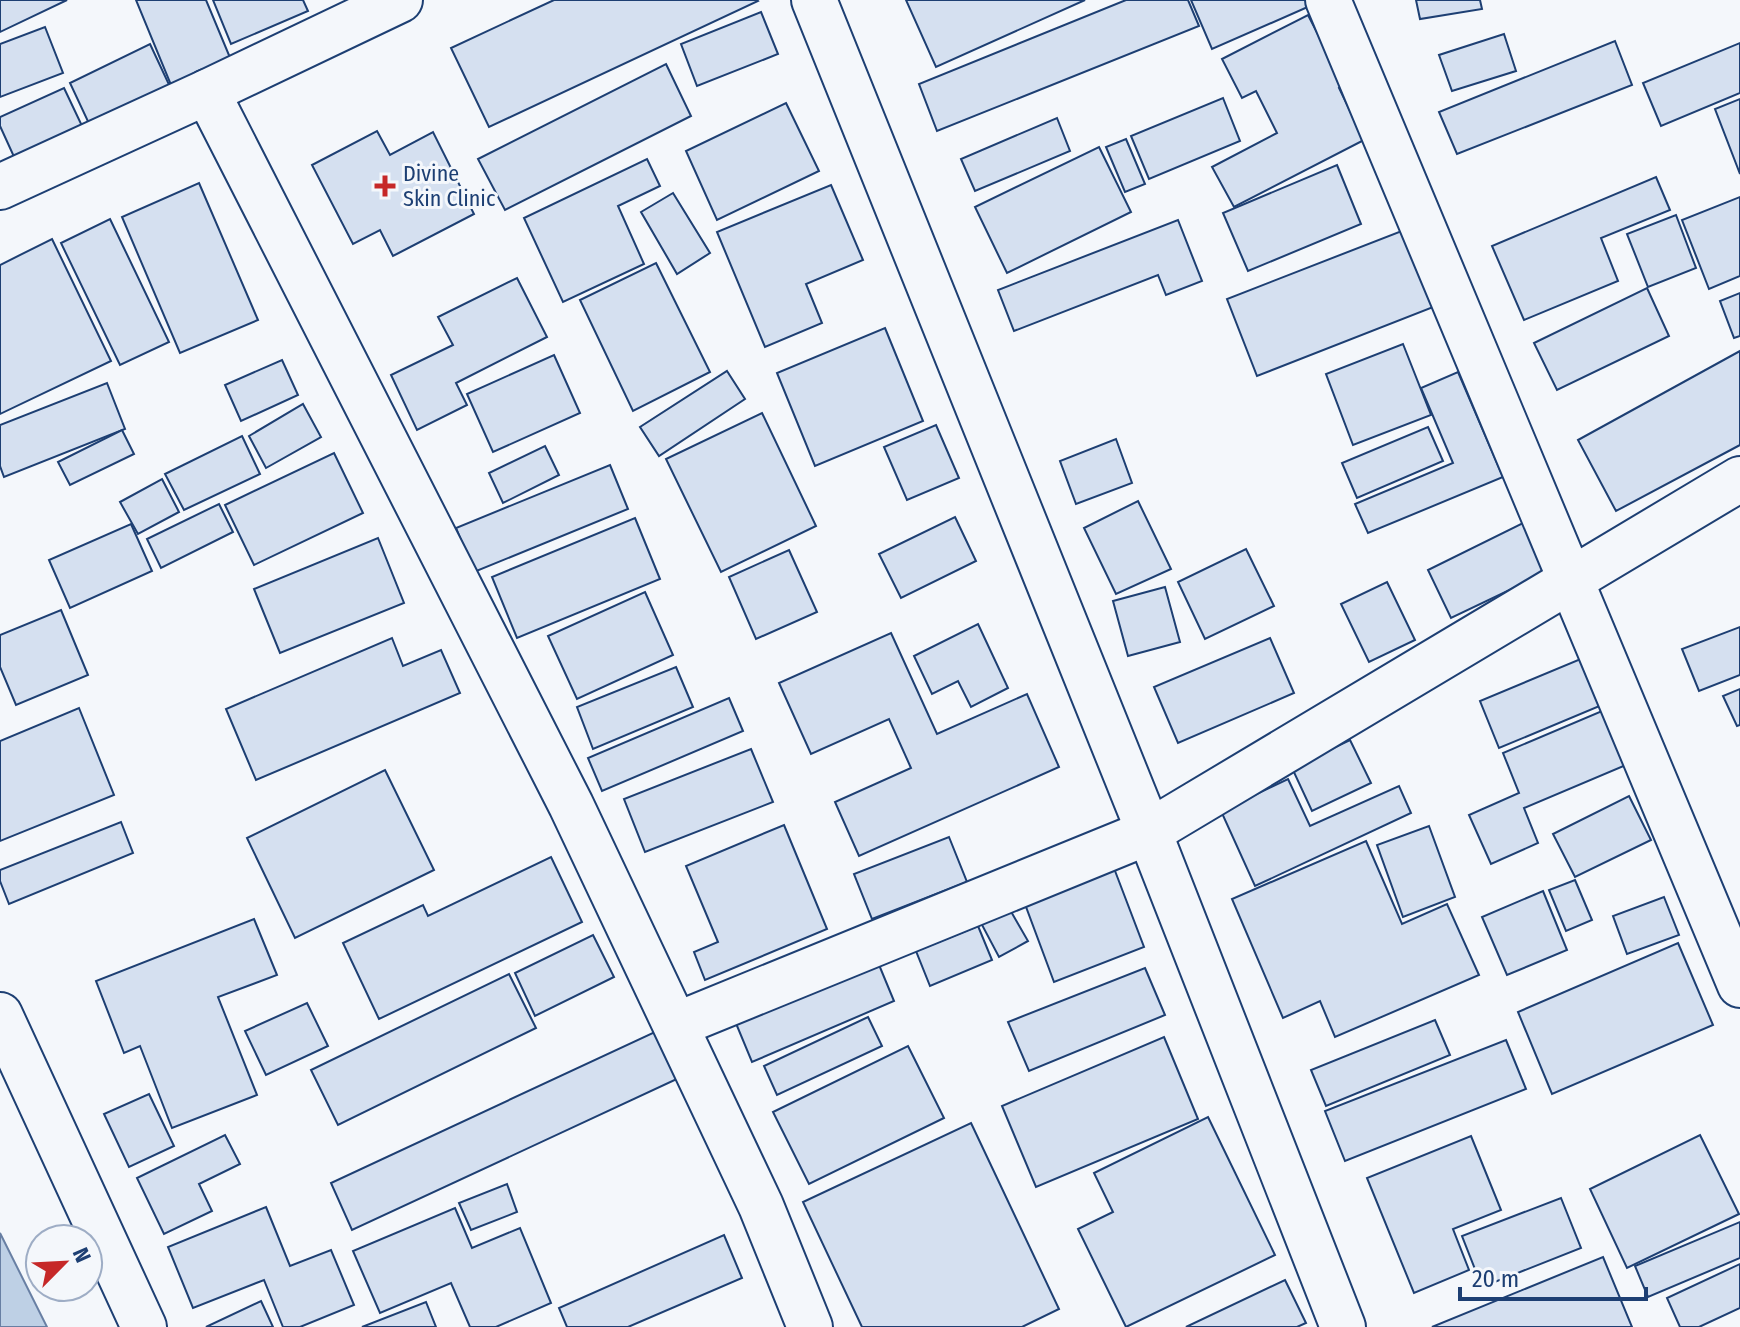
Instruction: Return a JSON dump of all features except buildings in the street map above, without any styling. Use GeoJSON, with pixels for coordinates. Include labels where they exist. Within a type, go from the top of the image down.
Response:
{"type":"FeatureCollection","features":[{"type":"Feature","properties":{"kind":"street"},"geometry":{"type":"LineString","coordinates":[[5,172],[207,92],[400,0]]}},
{"type":"Feature","properties":{"kind":"street"},"geometry":{"type":"LineString","coordinates":[[814,0],[1149,832],[1343,1327]]}},
{"type":"Feature","properties":{"kind":"street"},"geometry":{"type":"LineString","coordinates":[[1328,0],[1740,985]]}},
{"type":"Feature","properties":{"kind":"street"},"geometry":{"type":"LineString","coordinates":[[207,92],[564,791],[761,1206],[810,1327]]}},
{"type":"Feature","properties":{"kind":"street"},"geometry":{"type":"LineString","coordinates":[[676,1025],[1149,832],[1740,479]]}},
{"type":"Feature","properties":{"kind":"street"},"geometry":{"type":"LineString","coordinates":[[0,1015],[144,1327]]}},
{"type":"Feature","properties":{"kind":"water"},"geometry":{"type":"Polygon","coordinates":[[[0,1233],[24,1281],[24,1303],[35,1303],[47,1327],[0,1327],[0,1233]]]}},
{"type":"Feature","properties":{"kind":"place","name":"Divine Skin Clinic"},"geometry":{"type":"Point","coordinates":[385,186]}}]}
